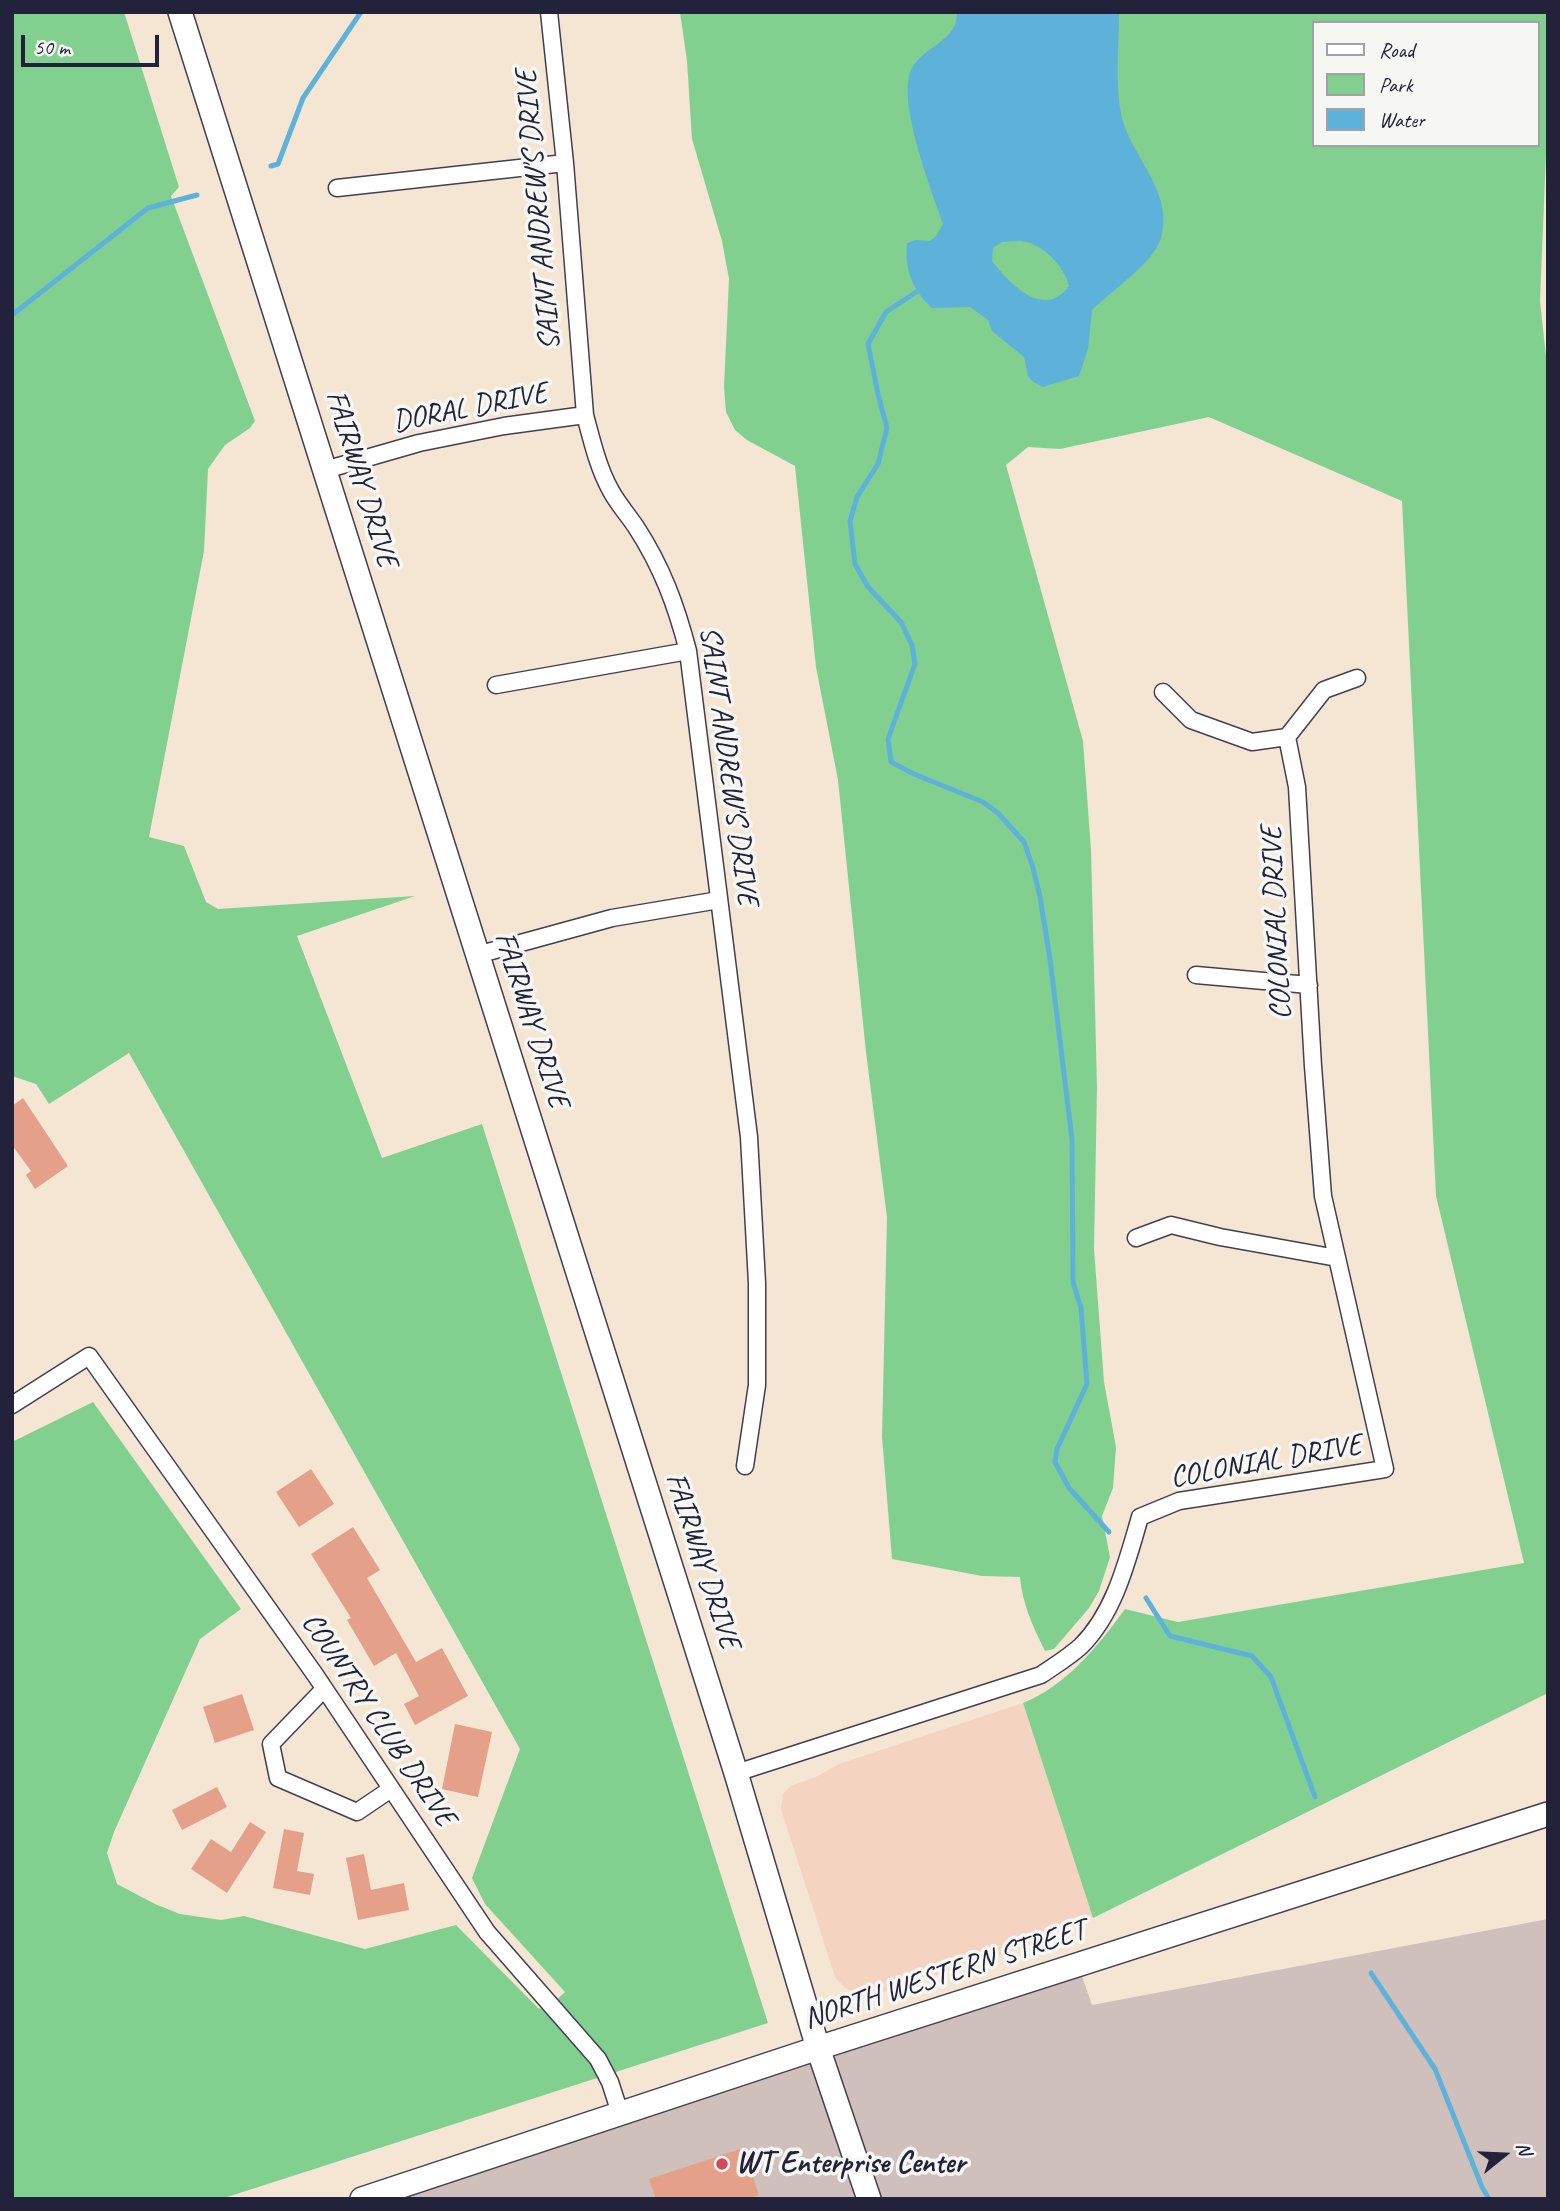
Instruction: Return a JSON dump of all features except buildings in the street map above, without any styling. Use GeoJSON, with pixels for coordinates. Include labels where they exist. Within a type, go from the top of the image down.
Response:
{"type":"FeatureCollection","features":[{"type":"Feature","properties":{"kind":"main road","name":"FAIRWAY DRIVE"},"geometry":{"type":"LineString","coordinates":[[180,12],[736,1773],[818,2048],[869,2199]]}},
{"type":"Feature","properties":{"kind":"main road","name":"NORTH WESTERN STREET"},"geometry":{"type":"LineString","coordinates":[[362,2199],[818,2048],[1548,1814]]}},
{"type":"Feature","properties":{"kind":"street","name":"SAINT ANDREW'S DRIVE"},"geometry":{"type":"LineString","coordinates":[[549,12],[565,163],[585,415],[596,455],[611,492],[636,527],[658,566],[677,609],[688,651],[749,1137],[757,1283],[757,1385],[745,1466]]}},
{"type":"Feature","properties":{"kind":"street"},"geometry":{"type":"LineString","coordinates":[[337,188],[565,163]]}},
{"type":"Feature","properties":{"kind":"street","name":"DORAL DRIVE"},"geometry":{"type":"LineString","coordinates":[[325,470],[419,443],[504,426],[585,415]]}},
{"type":"Feature","properties":{"kind":"street"},"geometry":{"type":"LineString","coordinates":[[496,685],[688,651]]}},
{"type":"Feature","properties":{"kind":"street"},"geometry":{"type":"LineString","coordinates":[[1163,692],[1191,720],[1252,742],[1287,737],[1324,690],[1357,678]]}},
{"type":"Feature","properties":{"kind":"street","name":"COLONIAL DRIVE"},"geometry":{"type":"LineString","coordinates":[[736,1773],[1041,1675],[1081,1646],[1104,1614],[1124,1573],[1140,1517],[1179,1501],[1385,1469],[1324,1196],[1297,787],[1287,737]]}},
{"type":"Feature","properties":{"kind":"street"},"geometry":{"type":"LineString","coordinates":[[477,955],[612,918],[719,900]]}},
{"type":"Feature","properties":{"kind":"street"},"geometry":{"type":"LineString","coordinates":[[1196,975],[1309,985]]}},
{"type":"Feature","properties":{"kind":"street"},"geometry":{"type":"LineString","coordinates":[[1136,1238],[1171,1225],[1220,1237],[1337,1258]]}},
{"type":"Feature","properties":{"kind":"street","name":"COUNTRY CLUB DRIVE"},"geometry":{"type":"LineString","coordinates":[[12,1405],[89,1356],[324,1689],[487,1932],[598,2059],[610,2082],[620,2113]]}},
{"type":"Feature","properties":{"kind":"street"},"geometry":{"type":"LineString","coordinates":[[324,1689],[271,1744],[278,1778],[358,1812],[391,1789]]}},
{"type":"Feature","properties":{"kind":"shaded area"},"geometry":{"type":"Polygon","coordinates":[[[1023,1703],[1093,1918],[1021,1948],[874,1995],[858,1994],[845,1988],[835,1977],[781,1809],[783,1794],[791,1786],[818,1776],[839,1764],[1023,1703]]]}},
{"type":"Feature","properties":{"kind":"shaded area"},"geometry":{"type":"Polygon","coordinates":[[[1548,1919],[1548,2199],[362,2199],[1078,1965],[1092,2005],[1548,1919]]]}},
{"type":"Feature","properties":{"kind":"green space"},"geometry":{"type":"Polygon","coordinates":[[[12,12],[124,12],[179,187],[171,196],[255,421],[250,428],[225,445],[208,469],[204,551],[149,837],[184,846],[206,902],[218,909],[415,896],[297,936],[382,1158],[482,1124],[768,2023],[221,2199],[12,2199],[12,1442],[93,1402],[241,1609],[200,1639],[114,1832],[107,1853],[117,1884],[180,1914],[221,1920],[244,1916],[365,1949],[456,1925],[538,2008],[546,2010],[565,1992],[485,1904],[472,1878],[520,1749],[129,1053],[49,1104],[36,1084],[12,1076],[12,12]]]}},
{"type":"Feature","properties":{"kind":"green space"},"geometry":{"type":"Polygon","coordinates":[[[680,12],[1548,12],[1548,106],[1540,301],[1548,375],[1548,1693],[1093,1918],[1023,1703],[1039,1696],[1067,1676],[1092,1651],[1125,1609],[1178,1622],[1524,1563],[1436,1196],[1402,501],[1209,417],[1060,449],[1028,447],[1006,465],[1083,741],[1091,850],[1097,1088],[1094,1249],[1104,1382],[1116,1447],[1113,1488],[1102,1516],[1110,1557],[1099,1591],[1089,1608],[1054,1649],[1045,1651],[1032,1624],[1020,1577],[982,1576],[892,1559],[882,1437],[887,1217],[866,1052],[838,780],[816,667],[795,466],[747,440],[735,430],[726,412],[724,387],[729,279],[722,241],[692,139],[687,61],[680,12]]]}},
{"type":"Feature","properties":{"kind":"water"},"geometry":{"type":"Polygon","coordinates":[[[957,12],[1119,12],[1118,76],[1121,114],[1162,205],[1164,221],[1161,238],[1157,248],[1141,267],[1092,310],[1088,349],[1079,376],[1043,387],[1028,376],[1024,357],[992,331],[988,320],[970,307],[932,308],[915,287],[909,271],[907,243],[916,240],[930,241],[943,224],[911,122],[908,82],[917,60],[946,37],[956,22],[957,12]],[[1023,241],[1002,242],[993,248],[992,261],[1008,279],[1028,295],[1049,300],[1059,296],[1069,286],[1058,265],[1040,248],[1023,241]]]}},
{"type":"Feature","properties":{"kind":"waterway"},"geometry":{"type":"LineString","coordinates":[[271,166],[278,164],[303,98],[361,12]]}},
{"type":"Feature","properties":{"kind":"waterway"},"geometry":{"type":"LineString","coordinates":[[12,315],[148,208],[197,195]]}},
{"type":"Feature","properties":{"kind":"waterway"},"geometry":{"type":"LineString","coordinates":[[921,289],[886,312],[868,344],[887,428],[878,464],[857,497],[850,521],[855,564],[868,587],[901,622],[912,645],[915,664],[888,739],[891,762],[983,802],[998,813],[1024,842],[1033,868],[1050,959],[1072,1139],[1073,1282],[1081,1308],[1087,1384],[1057,1449],[1055,1462],[1069,1488],[1109,1532]]}},
{"type":"Feature","properties":{"kind":"waterway"},"geometry":{"type":"LineString","coordinates":[[1146,1598],[1170,1636],[1252,1656],[1271,1677],[1315,1797]]}},
{"type":"Feature","properties":{"kind":"waterway"},"geometry":{"type":"LineString","coordinates":[[1371,1973],[1435,2069],[1489,2199]]}},
{"type":"Feature","properties":{"kind":"place","name":"WT Enterprise Center"},"geometry":{"type":"Point","coordinates":[722,2164]}}]}
